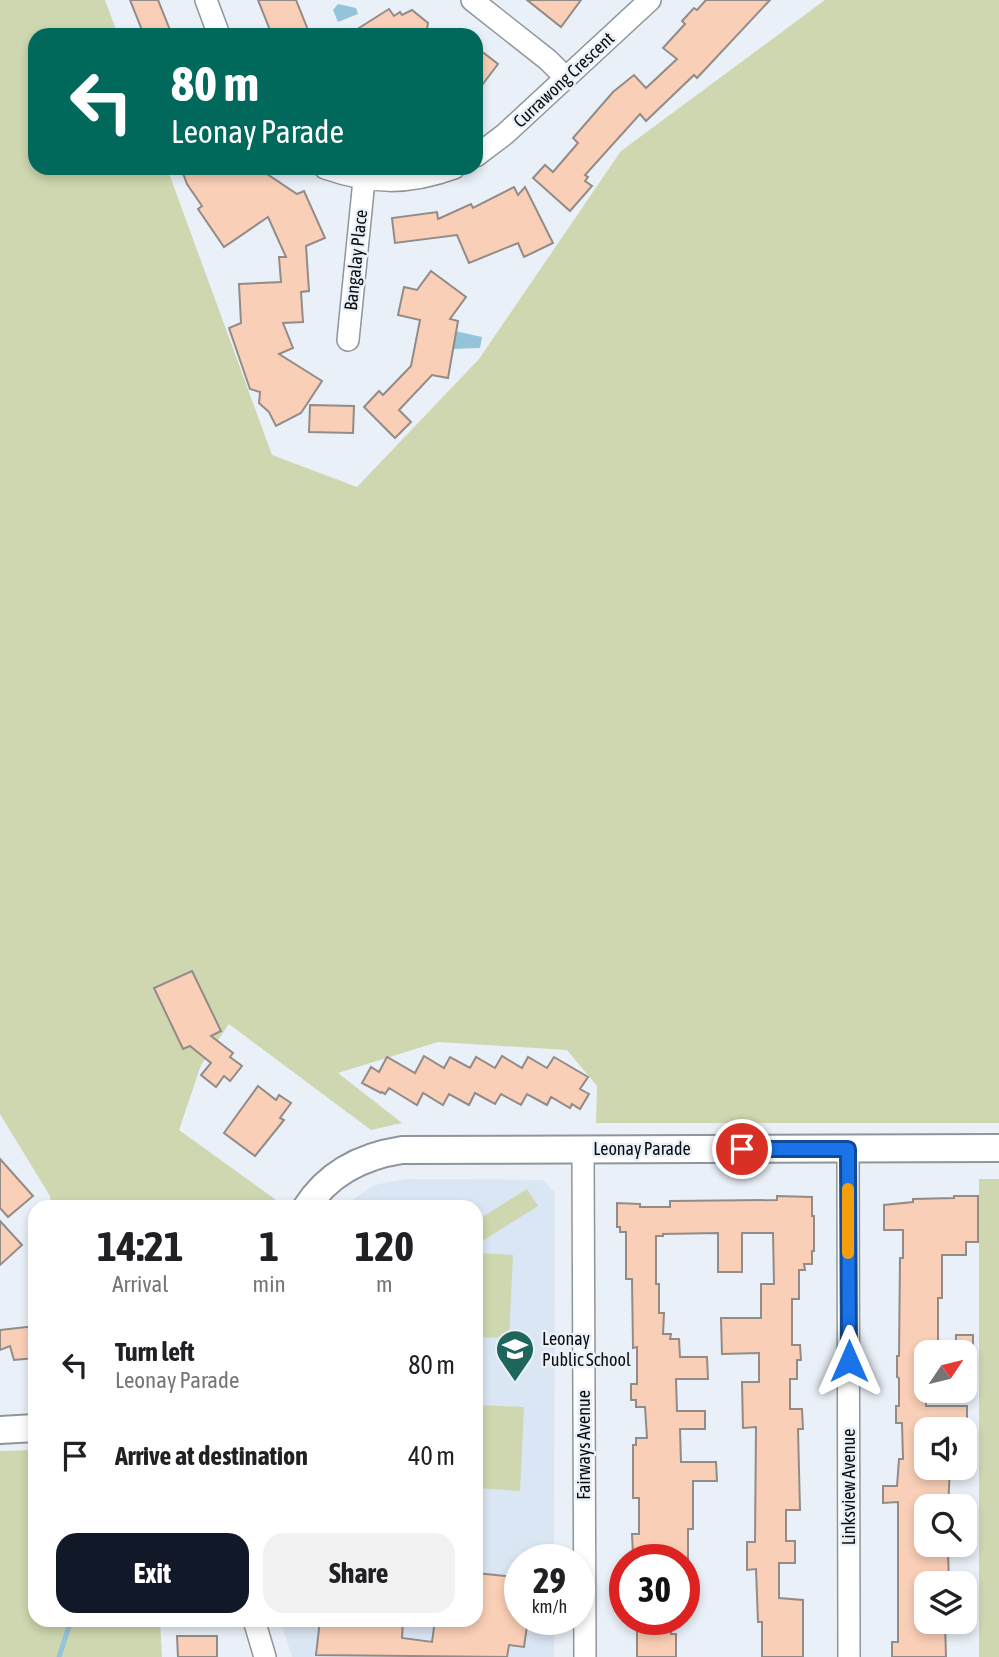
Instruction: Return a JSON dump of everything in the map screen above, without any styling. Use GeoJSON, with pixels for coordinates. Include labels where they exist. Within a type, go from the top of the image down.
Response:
{"type":"FeatureCollection","features":[{"type":"Feature","properties":{"kind":"street"},"geometry":{"type":"LineString","coordinates":[[206,0],[216,28]]}},
{"type":"Feature","properties":{"kind":"street"},"geometry":{"type":"LineString","coordinates":[[472,0],[548,60],[566,78]]}},
{"type":"Feature","properties":{"kind":"street","name":"Currawong Crescent"},"geometry":{"type":"LineString","coordinates":[[483,151],[505,134],[650,0]]}},
{"type":"Feature","properties":{"kind":"street"},"geometry":{"type":"LineString","coordinates":[[347,175],[363,180],[416,179],[430,175]]}},
{"type":"Feature","properties":{"kind":"street","name":"Bangalay Place"},"geometry":{"type":"LineString","coordinates":[[348,340],[363,180]]}},
{"type":"Feature","properties":{"kind":"street","name":"Leonay Parade"},"geometry":{"type":"LineString","coordinates":[[312,1200],[323,1186],[348,1167],[370,1156],[427,1149],[999,1148]]}},
{"type":"Feature","properties":{"kind":"street","name":"Linksview Avenue"},"geometry":{"type":"LineString","coordinates":[[848,1149],[849,1657]]}},
{"type":"Feature","properties":{"kind":"street","name":"Fairways Avenue"},"geometry":{"type":"LineString","coordinates":[[583,1150],[585,1657]]}},
{"type":"Feature","properties":{"kind":"street"},"geometry":{"type":"LineString","coordinates":[[0,1430],[28,1428]]}},
{"type":"Feature","properties":{"kind":"street"},"geometry":{"type":"LineString","coordinates":[[256,1627],[265,1657]]}},
{"type":"Feature","properties":{"kind":"shaded area","name":"Leonay Public School"},"geometry":{"type":"Polygon","coordinates":[[[407,1179],[543,1180],[555,1193],[554,1544],[504,1544],[504,1635],[554,1635],[554,1657],[292,1657],[282,1627],[483,1627],[483,1200],[353,1200],[379,1184],[407,1179]]]}},
{"type":"Feature","properties":{"kind":"green space"},"geometry":{"type":"Polygon","coordinates":[[[0,0],[105,0],[115,28],[28,28],[28,175],[170,175],[272,455],[357,487],[479,359],[621,151],[825,0],[999,0],[999,1123],[596,1123],[597,1086],[567,1050],[438,1042],[338,1073],[402,1123],[371,1130],[229,1024],[201,1065],[179,1130],[276,1200],[50,1200],[0,1114],[0,0]]]}},
{"type":"Feature","properties":{"kind":"green space"},"geometry":{"type":"Polygon","coordinates":[[[979,1179],[999,1179],[999,1657],[979,1657],[979,1179]]]}},
{"type":"Feature","properties":{"kind":"green space"},"geometry":{"type":"Polygon","coordinates":[[[527,1189],[538,1206],[483,1241],[483,1217],[527,1189]]]}},
{"type":"Feature","properties":{"kind":"green space"},"geometry":{"type":"Polygon","coordinates":[[[483,1253],[513,1255],[509,1338],[483,1337],[483,1253]]]}},
{"type":"Feature","properties":{"kind":"green space"},"geometry":{"type":"Polygon","coordinates":[[[483,1405],[524,1407],[520,1491],[483,1488],[483,1405]]]}},
{"type":"Feature","properties":{"kind":"green space"},"geometry":{"type":"Polygon","coordinates":[[[28,1450],[28,1627],[160,1627],[162,1657],[0,1657],[0,1451],[28,1450]]]}},
{"type":"Feature","properties":{"kind":"water"},"geometry":{"type":"Polygon","coordinates":[[[338,4],[356,8],[358,14],[338,22],[333,10],[338,4]]]}},
{"type":"Feature","properties":{"kind":"water"},"geometry":{"type":"Polygon","coordinates":[[[455,331],[482,337],[480,348],[452,349],[455,331]]]}},
{"type":"Feature","properties":{"kind":"building"},"geometry":{"type":"Polygon","coordinates":[[[130,0],[158,0],[169,28],[141,28],[130,0]]]}},
{"type":"Feature","properties":{"kind":"building"},"geometry":{"type":"Polygon","coordinates":[[[258,0],[296,0],[307,28],[269,28],[258,0]]]}},
{"type":"Feature","properties":{"kind":"building"},"geometry":{"type":"Polygon","coordinates":[[[527,0],[581,0],[561,27],[527,0]]]}},
{"type":"Feature","properties":{"kind":"building"},"geometry":{"type":"Polygon","coordinates":[[[706,0],[770,0],[697,78],[694,75],[646,121],[640,114],[585,175],[588,177],[585,181],[592,186],[570,211],[533,178],[545,165],[553,172],[578,143],[573,138],[613,92],[634,75],[646,88],[677,59],[663,48],[685,24],[682,21],[706,0]]]}},
{"type":"Feature","properties":{"kind":"building"},"geometry":{"type":"Polygon","coordinates":[[[389,9],[394,16],[412,10],[428,23],[427,28],[359,28],[389,9]]]}},
{"type":"Feature","properties":{"kind":"building"},"geometry":{"type":"Polygon","coordinates":[[[483,52],[498,64],[483,84],[483,52]]]}},
{"type":"Feature","properties":{"kind":"building"},"geometry":{"type":"Polygon","coordinates":[[[184,175],[268,175],[297,194],[304,191],[325,238],[306,246],[309,291],[301,292],[303,322],[283,323],[293,348],[279,354],[322,381],[301,413],[276,426],[269,412],[259,403],[260,392],[250,389],[229,328],[241,323],[239,284],[281,282],[279,257],[286,257],[268,217],[224,247],[198,209],[202,206],[184,175]]]}},
{"type":"Feature","properties":{"kind":"building"},"geometry":{"type":"Polygon","coordinates":[[[514,187],[518,195],[525,187],[553,243],[524,257],[518,243],[469,263],[457,235],[395,243],[392,218],[437,212],[438,219],[471,204],[473,208],[514,187]]]}},
{"type":"Feature","properties":{"kind":"building"},"geometry":{"type":"Polygon","coordinates":[[[431,271],[466,297],[450,319],[458,321],[448,378],[432,375],[399,410],[411,422],[395,438],[364,407],[379,391],[383,395],[411,366],[420,320],[398,315],[404,287],[417,290],[431,271]]]}},
{"type":"Feature","properties":{"kind":"building"},"geometry":{"type":"Polygon","coordinates":[[[310,405],[354,406],[353,433],[309,432],[310,405]]]}},
{"type":"Feature","properties":{"kind":"building"},"geometry":{"type":"Polygon","coordinates":[[[192,971],[221,1031],[211,1036],[233,1053],[230,1057],[242,1066],[230,1081],[224,1076],[216,1087],[201,1075],[211,1063],[190,1046],[183,1049],[154,988],[192,971]]]}},
{"type":"Feature","properties":{"kind":"building"},"geometry":{"type":"Polygon","coordinates":[[[424,1056],[444,1068],[450,1057],[470,1068],[476,1057],[495,1068],[502,1056],[522,1068],[528,1057],[547,1068],[554,1057],[588,1077],[580,1089],[589,1094],[580,1109],[572,1104],[570,1108],[551,1097],[547,1105],[527,1094],[521,1105],[501,1094],[495,1104],[475,1093],[469,1105],[449,1094],[443,1105],[423,1093],[417,1105],[389,1088],[385,1094],[362,1083],[371,1067],[379,1072],[387,1057],[415,1073],[424,1056]]]}},
{"type":"Feature","properties":{"kind":"building"},"geometry":{"type":"Polygon","coordinates":[[[258,1086],[276,1100],[279,1095],[291,1103],[280,1118],[284,1120],[255,1156],[224,1133],[258,1086]]]}},
{"type":"Feature","properties":{"kind":"building"},"geometry":{"type":"Polygon","coordinates":[[[0,1159],[33,1196],[8,1217],[0,1208],[0,1159]]]}},
{"type":"Feature","properties":{"kind":"building"},"geometry":{"type":"Polygon","coordinates":[[[777,1196],[812,1197],[814,1216],[812,1264],[804,1264],[805,1270],[799,1270],[799,1299],[792,1299],[792,1345],[800,1345],[801,1360],[797,1360],[797,1379],[790,1379],[790,1409],[802,1409],[803,1429],[798,1429],[800,1510],[786,1510],[786,1541],[795,1541],[795,1563],[779,1563],[779,1598],[803,1600],[803,1657],[762,1657],[762,1622],[758,1622],[756,1569],[747,1570],[747,1542],[755,1542],[756,1427],[743,1428],[742,1382],[759,1382],[759,1353],[722,1354],[721,1318],[761,1318],[761,1284],[774,1284],[773,1233],[742,1233],[742,1272],[718,1272],[718,1233],[656,1236],[656,1284],[659,1284],[659,1313],[664,1313],[663,1334],[671,1334],[670,1339],[679,1339],[680,1357],[707,1357],[708,1379],[676,1379],[677,1411],[705,1411],[705,1429],[680,1429],[681,1462],[716,1462],[717,1481],[693,1481],[693,1529],[688,1529],[688,1544],[632,1544],[632,1534],[639,1534],[639,1498],[633,1498],[633,1445],[636,1445],[636,1438],[647,1438],[645,1407],[636,1407],[636,1400],[631,1400],[631,1384],[637,1384],[637,1347],[633,1348],[632,1279],[626,1279],[626,1232],[620,1232],[620,1227],[617,1227],[617,1203],[640,1204],[640,1207],[670,1207],[670,1201],[777,1200],[777,1196]]]}},
{"type":"Feature","properties":{"kind":"building"},"geometry":{"type":"Polygon","coordinates":[[[978,1196],[978,1242],[966,1242],[966,1255],[942,1255],[938,1340],[914,1340],[914,1404],[967,1406],[967,1417],[914,1417],[914,1480],[949,1480],[949,1494],[914,1494],[914,1557],[948,1557],[949,1571],[914,1571],[914,1634],[945,1634],[946,1657],[892,1657],[892,1642],[898,1642],[898,1502],[883,1503],[883,1486],[897,1486],[899,1459],[903,1459],[902,1423],[896,1423],[896,1406],[899,1406],[897,1356],[903,1230],[884,1230],[884,1205],[913,1202],[913,1199],[978,1196]]]}},
{"type":"Feature","properties":{"kind":"building"},"geometry":{"type":"Polygon","coordinates":[[[0,1221],[22,1245],[0,1265],[0,1221]]]}},
{"type":"Feature","properties":{"kind":"building"},"geometry":{"type":"Polygon","coordinates":[[[28,1327],[28,1359],[14,1360],[10,1346],[0,1350],[0,1330],[28,1327]]]}},
{"type":"Feature","properties":{"kind":"building"},"geometry":{"type":"Polygon","coordinates":[[[956,1335],[973,1335],[973,1340],[956,1340],[956,1335]]]}},
{"type":"Feature","properties":{"kind":"building"},"geometry":{"type":"Polygon","coordinates":[[[483,1574],[504,1576],[504,1635],[526,1635],[524,1647],[509,1645],[507,1657],[316,1655],[319,1627],[403,1627],[402,1638],[432,1642],[434,1627],[483,1627],[483,1574]]]}},
{"type":"Feature","properties":{"kind":"building"},"geometry":{"type":"Polygon","coordinates":[[[637,1635],[676,1635],[676,1657],[637,1657],[637,1635]]]}},
{"type":"Feature","properties":{"kind":"building"},"geometry":{"type":"Polygon","coordinates":[[[177,1636],[217,1636],[217,1657],[178,1657],[177,1636]]]}},
{"type":"Feature","properties":{"kind":"waterway"},"geometry":{"type":"LineString","coordinates":[[59,1657],[69,1627]]}},
{"type":"Feature","properties":{"kind":"slow traffic"},"geometry":{"type":"LineString","coordinates":[[848,1189],[848,1253]]}},
{"type":"Feature","properties":{"kind":"place","name":"Leonay Public School"},"geometry":{"type":"Point","coordinates":[515,1383]}},
{"type":"Feature","properties":{"kind":"route"},"geometry":{"type":"LineString","coordinates":[[742,1149],[848,1149],[849,1361]]}}]}
